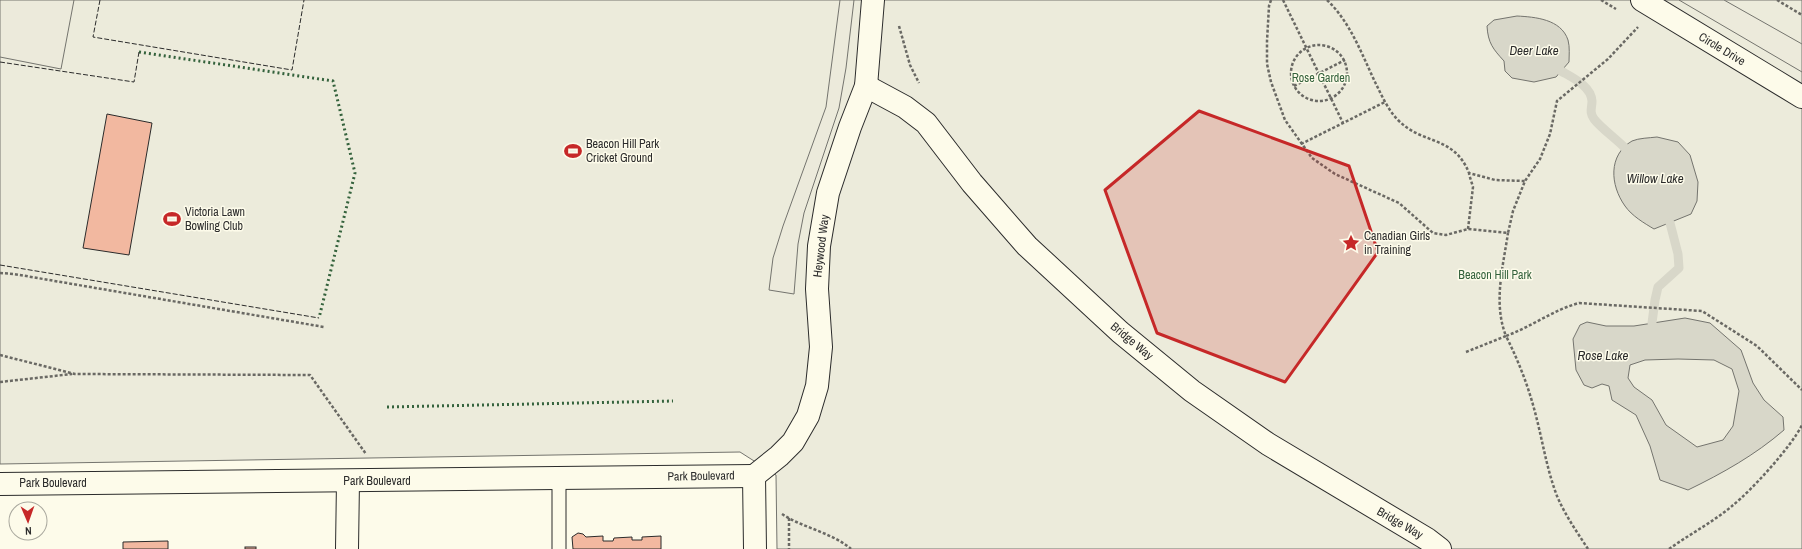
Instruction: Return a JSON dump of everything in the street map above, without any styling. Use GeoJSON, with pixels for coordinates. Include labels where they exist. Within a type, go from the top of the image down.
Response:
{"type":"FeatureCollection","features":[{"type":"Feature","properties":{"kind":"street","name":"Heywood Way"},"geometry":{"type":"LineString","coordinates":[[754,476],[779,456],[793,442],[808,416],[817,386],[821,347],[817,289],[819,246],[828,193],[850,127],[866,86],[873,0]]}},
{"type":"Feature","properties":{"kind":"street","name":"Circle Drive"},"geometry":{"type":"LineString","coordinates":[[1647,3],[1802,97]]}},
{"type":"Feature","properties":{"kind":"street","name":"Bridge Way"},"geometry":{"type":"LineString","coordinates":[[866,86],[905,107],[926,123],[972,183],[1027,246],[1120,332],[1192,391],[1268,444],[1427,539],[1440,549]]}},
{"type":"Feature","properties":{"kind":"street","name":"Park Boulevard"},"geometry":{"type":"LineString","coordinates":[[0,484],[754,476]]}},
{"type":"Feature","properties":{"kind":"street"},"geometry":{"type":"LineString","coordinates":[[754,476],[755,549]]}},
{"type":"Feature","properties":{"kind":"street"},"geometry":{"type":"LineString","coordinates":[[348,549],[357,481]]}},
{"type":"Feature","properties":{"kind":"lane"},"geometry":{"type":"LineString","coordinates":[[559,478],[559,549]]}},
{"type":"Feature","properties":{"kind":"path"},"geometry":{"type":"LineString","coordinates":[[1271,0],[1268,11],[1267,41],[1267,64],[1271,82],[1285,120],[1312,158],[1323,168],[1399,203],[1433,233],[1446,235],[1468,229],[1508,233]]}},
{"type":"Feature","properties":{"kind":"path"},"geometry":{"type":"LineString","coordinates":[[1283,0],[1343,123]]}},
{"type":"Feature","properties":{"kind":"path"},"geometry":{"type":"LineString","coordinates":[[1327,0],[1338,10],[1346,23],[1385,102],[1398,120],[1411,130],[1450,147],[1464,161],[1469,173],[1472,187],[1468,229]]}},
{"type":"Feature","properties":{"kind":"path"},"geometry":{"type":"LineString","coordinates":[[1777,0],[1802,15]]}},
{"type":"Feature","properties":{"kind":"path"},"geometry":{"type":"LineString","coordinates":[[1588,549],[1571,524],[1558,497],[1548,469],[1528,387],[1501,324],[1499,306],[1500,286],[1513,211],[1525,181],[1540,159],[1550,134],[1557,101],[1589,76],[1634,32],[1647,3]]}},
{"type":"Feature","properties":{"kind":"path"},"geometry":{"type":"LineString","coordinates":[[897,21],[910,65],[926,101],[926,123]]}},
{"type":"Feature","properties":{"kind":"path"},"geometry":{"type":"LineString","coordinates":[[1321,44],[1328,46],[1335,49],[1345,60],[1347,78],[1344,86],[1338,94],[1323,101],[1310,100],[1299,93],[1291,79],[1292,64],[1300,51],[1306,47],[1321,44]]}},
{"type":"Feature","properties":{"kind":"path"},"geometry":{"type":"LineString","coordinates":[[1294,86],[1345,60]]}},
{"type":"Feature","properties":{"kind":"path"},"geometry":{"type":"LineString","coordinates":[[1302,144],[1385,102]]}},
{"type":"Feature","properties":{"kind":"path"},"geometry":{"type":"LineString","coordinates":[[1469,173],[1495,180],[1525,181]]}},
{"type":"Feature","properties":{"kind":"path"},"geometry":{"type":"LineString","coordinates":[[0,273],[22,275],[324,328]]}},
{"type":"Feature","properties":{"kind":"path"},"geometry":{"type":"LineString","coordinates":[[1466,352],[1537,323],[1565,307],[1579,303],[1702,311],[1757,346],[1802,390]]}},
{"type":"Feature","properties":{"kind":"path"},"geometry":{"type":"LineString","coordinates":[[0,355],[75,374]]}},
{"type":"Feature","properties":{"kind":"path"},"geometry":{"type":"LineString","coordinates":[[0,382],[75,374],[310,375],[366,453],[357,481]]}},
{"type":"Feature","properties":{"kind":"path"},"geometry":{"type":"LineString","coordinates":[[1669,549],[1733,506],[1766,471],[1797,434],[1802,425]]}},
{"type":"Feature","properties":{"kind":"path"},"geometry":{"type":"LineString","coordinates":[[776,510],[789,518],[817,529],[851,549]]}},
{"type":"Feature","properties":{"kind":"path"},"geometry":{"type":"LineString","coordinates":[[789,518],[789,549]]}},
{"type":"Feature","properties":{"kind":"highlighted area"},"geometry":{"type":"Polygon","coordinates":[[[1199,111],[1349,166],[1378,252],[1285,382],[1157,333],[1105,190],[1199,111]]]}},
{"type":"Feature","properties":{"kind":"green space","name":"Beacon Hill Park"},"geometry":{"type":"Polygon","coordinates":[[[0,0],[1802,0],[1802,549],[777,549],[776,475],[740,452],[0,464],[0,0]]]}},
{"type":"Feature","properties":{"kind":"shaded area"},"geometry":{"type":"Polygon","coordinates":[[[0,0],[74,0],[61,69],[0,57],[0,0]]]}},
{"type":"Feature","properties":{"kind":"shaded area"},"geometry":{"type":"Polygon","coordinates":[[[840,0],[854,0],[846,68],[839,108],[804,213],[798,244],[794,294],[769,290],[773,258],[826,107],[840,0]]]}},
{"type":"Feature","properties":{"kind":"shaded area"},"geometry":{"type":"Polygon","coordinates":[[[1679,0],[1724,0],[1802,44],[1802,72],[1679,0]]]}},
{"type":"Feature","properties":{"kind":"water","name":"Deer Lake"},"geometry":{"type":"Polygon","coordinates":[[[1517,16],[1547,20],[1554,23],[1565,33],[1569,43],[1569,62],[1556,77],[1534,82],[1512,78],[1505,71],[1504,61],[1494,49],[1490,41],[1487,26],[1494,20],[1517,16]]]}},
{"type":"Feature","properties":{"kind":"water","name":"Willow Lake"},"geometry":{"type":"Polygon","coordinates":[[[1657,137],[1678,142],[1690,155],[1698,182],[1697,201],[1691,214],[1654,229],[1642,222],[1625,206],[1616,189],[1614,171],[1615,162],[1624,147],[1635,140],[1657,137]]]}},
{"type":"Feature","properties":{"kind":"water","name":"Rose Lake"},"geometry":{"type":"Polygon","coordinates":[[[1685,318],[1710,323],[1741,350],[1753,383],[1764,400],[1783,417],[1784,430],[1762,448],[1738,463],[1688,490],[1660,480],[1650,446],[1636,415],[1612,400],[1609,386],[1602,384],[1592,388],[1584,385],[1576,370],[1573,339],[1580,325],[1587,322],[1606,326],[1634,326],[1685,318]],[[1645,360],[1630,365],[1628,378],[1634,387],[1652,400],[1666,425],[1697,447],[1723,440],[1733,426],[1739,391],[1732,369],[1714,360],[1645,360]]]}},
{"type":"Feature","properties":{"kind":"building"},"geometry":{"type":"Polygon","coordinates":[[[107,114],[152,123],[129,255],[83,248],[107,114]]]}},
{"type":"Feature","properties":{"kind":"building"},"geometry":{"type":"Polygon","coordinates":[[[578,533],[583,534],[586,537],[603,536],[603,541],[613,541],[614,538],[632,537],[632,540],[642,540],[642,537],[661,536],[661,549],[573,549],[572,537],[578,533]]]}},
{"type":"Feature","properties":{"kind":"building"},"geometry":{"type":"Polygon","coordinates":[[[168,541],[168,549],[123,549],[123,542],[168,541]]]}},
{"type":"Feature","properties":{"kind":"building"},"geometry":{"type":"Polygon","coordinates":[[[245,547],[256,547],[256,549],[245,549],[245,547]]]}},
{"type":"Feature","properties":{"kind":"waterway"},"geometry":{"type":"LineString","coordinates":[[1561,71],[1585,87],[1591,96],[1592,117],[1624,147]]}},
{"type":"Feature","properties":{"kind":"waterway"},"geometry":{"type":"LineString","coordinates":[[1652,323],[1658,287],[1679,268],[1678,254],[1670,223]]}},
{"type":"Feature","properties":{"kind":"hedge"},"geometry":{"type":"LineString","coordinates":[[139,52],[333,81],[355,173],[319,318]]}},
{"type":"Feature","properties":{"kind":"hedge"},"geometry":{"type":"LineString","coordinates":[[387,407],[673,401]]}},
{"type":"Feature","properties":{"kind":"fence"},"geometry":{"type":"LineString","coordinates":[[100,0],[93,37],[292,70],[304,0]]}},
{"type":"Feature","properties":{"kind":"fence"},"geometry":{"type":"LineString","coordinates":[[0,62],[134,82],[139,52]]}},
{"type":"Feature","properties":{"kind":"fence"},"geometry":{"type":"LineString","coordinates":[[0,265],[319,318]]}},
{"type":"Feature","properties":{"kind":"place","name":"Beacon Hill Park Cricket Ground"},"geometry":{"type":"Point","coordinates":[573,151]}},
{"type":"Feature","properties":{"kind":"place","name":"Victoria Lawn Bowling Club"},"geometry":{"type":"Point","coordinates":[172,219]}},
{"type":"Feature","properties":{"kind":"place","name":"Canadian Girls in Training"},"geometry":{"type":"Point","coordinates":[1351,243]}},
{"type":"Feature","properties":{"kind":"park label","name":"Rose Garden"},"geometry":{"type":"Point","coordinates":[1321,78]}}]}
